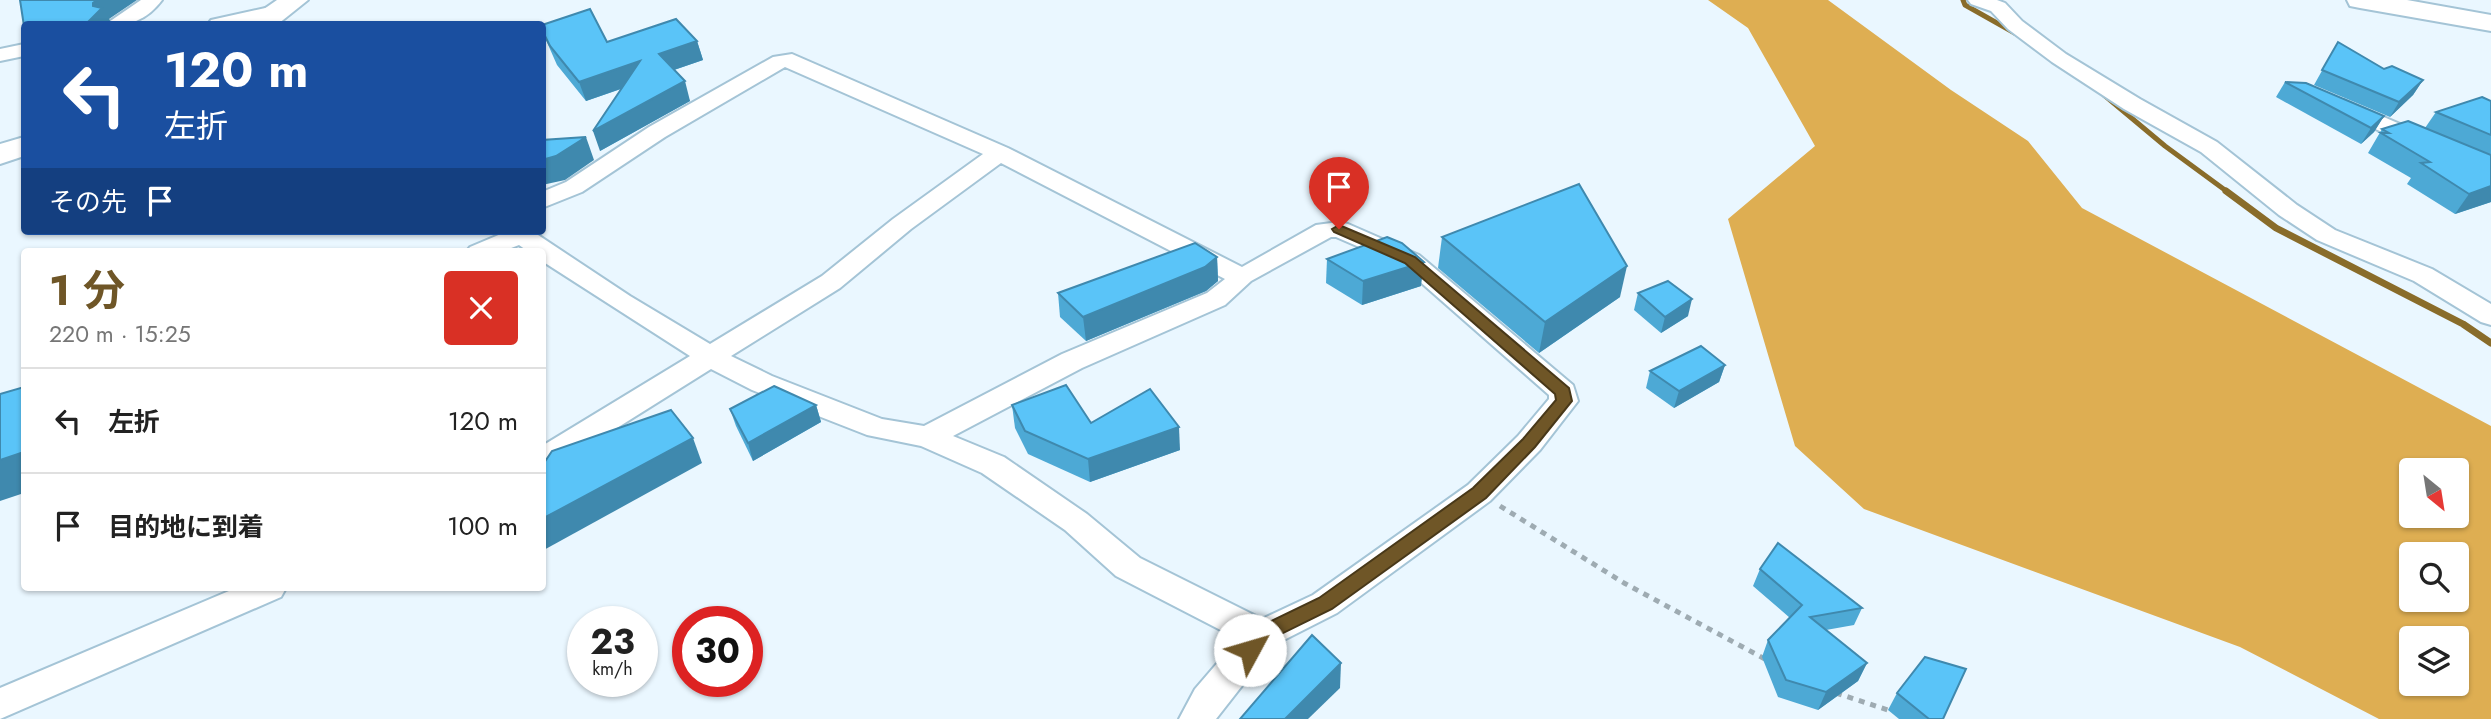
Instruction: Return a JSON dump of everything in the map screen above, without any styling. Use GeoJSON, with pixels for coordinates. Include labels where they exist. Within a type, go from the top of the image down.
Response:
{"type":"FeatureCollection","features":[{"type":"Feature","properties":{"kind":"main road"},"geometry":{"type":"LineString","coordinates":[[2360,0],[2491,23]]}},
{"type":"Feature","properties":{"kind":"main road"},"geometry":{"type":"LineString","coordinates":[[0,154],[21,147]]}},
{"type":"Feature","properties":{"kind":"street"},"geometry":{"type":"LineString","coordinates":[[122,21],[143,10],[152,0]]}},
{"type":"Feature","properties":{"kind":"street"},"geometry":{"type":"LineString","coordinates":[[1991,2],[2015,25],[2059,58],[2132,104],[2209,147],[2288,210],[2326,235],[2423,275],[2491,316]]}},
{"type":"Feature","properties":{"kind":"street"},"geometry":{"type":"LineString","coordinates":[[233,21],[278,12]]}},
{"type":"Feature","properties":{"kind":"street"},"geometry":{"type":"LineString","coordinates":[[0,55],[21,51]]}},
{"type":"Feature","properties":{"kind":"street"},"geometry":{"type":"LineString","coordinates":[[546,199],[574,187],[657,132],[780,61],[792,60],[1000,153],[1167,242],[1239,276],[1249,274],[1325,230],[1339,229],[1410,260],[1563,392],[1564,401],[1529,443],[1479,493],[1325,604],[1262,635],[1208,700],[1197,719]]}},
{"type":"Feature","properties":{"kind":"street"},"geometry":{"type":"LineString","coordinates":[[2321,97],[2491,172]]}},
{"type":"Feature","properties":{"kind":"street"},"geometry":{"type":"LineString","coordinates":[[546,458],[831,282],[902,225],[1000,153]]}},
{"type":"Feature","properties":{"kind":"street"},"geometry":{"type":"LineString","coordinates":[[489,248],[517,235]]}},
{"type":"Feature","properties":{"kind":"street"},"geometry":{"type":"LineString","coordinates":[[524,235],[543,248]]}},
{"type":"Feature","properties":{"kind":"street"},"geometry":{"type":"LineString","coordinates":[[546,250],[621,302],[709,356],[762,383],[877,428],[927,437],[993,465],[1076,522],[1128,567],[1262,635]]}},
{"type":"Feature","properties":{"kind":"street"},"geometry":{"type":"LineString","coordinates":[[927,437],[1072,361],[1216,299],[1238,282],[1239,276]]}},
{"type":"Feature","properties":{"kind":"street"},"geometry":{"type":"LineString","coordinates":[[0,704],[262,591]]}},
{"type":"Feature","properties":{"kind":"path"},"geometry":{"type":"LineString","coordinates":[[1479,493],[1624,583],[1771,662]]}},
{"type":"Feature","properties":{"kind":"path"},"geometry":{"type":"LineString","coordinates":[[1824,688],[1898,713]]}},
{"type":"Feature","properties":{"kind":"shaded area"},"geometry":{"type":"Polygon","coordinates":[[[1708,0],[1828,0],[1951,90],[2028,141],[2082,208],[2491,426],[2491,719],[2379,719],[2240,647],[1864,509],[1795,446],[1728,219],[1815,146],[1748,28],[1708,0]]]}},
{"type":"Feature","properties":{"kind":"building"},"geometry":{"type":"Polygon","coordinates":[[[20,0],[97,0],[93,6],[102,8],[89,21],[23,21],[20,0]]]}},
{"type":"Feature","properties":{"kind":"building"},"geometry":{"type":"Polygon","coordinates":[[[590,9],[607,42],[676,19],[697,41],[659,54],[685,81],[593,131],[640,61],[579,82],[550,46],[546,38],[546,24],[590,9]]]}},
{"type":"Feature","properties":{"kind":"building"},"geometry":{"type":"Polygon","coordinates":[[[2338,42],[2384,69],[2392,66],[2423,80],[2399,102],[2322,70],[2338,42]]]}},
{"type":"Feature","properties":{"kind":"building"},"geometry":{"type":"Polygon","coordinates":[[[2285,82],[2306,83],[2384,116],[2371,128],[2285,82]]]}},
{"type":"Feature","properties":{"kind":"building"},"geometry":{"type":"Polygon","coordinates":[[[2482,97],[2491,101],[2491,135],[2436,112],[2482,97]]]}},
{"type":"Feature","properties":{"kind":"building"},"geometry":{"type":"Polygon","coordinates":[[[2408,121],[2491,155],[2491,186],[2469,194],[2421,163],[2430,162],[2381,133],[2389,133],[2382,129],[2408,121]]]}},
{"type":"Feature","properties":{"kind":"building"},"geometry":{"type":"Polygon","coordinates":[[[586,137],[556,156],[546,159],[546,140],[586,137]]]}},
{"type":"Feature","properties":{"kind":"building"},"geometry":{"type":"Polygon","coordinates":[[[1579,184],[1627,266],[1545,322],[1442,237],[1579,184]]]}},
{"type":"Feature","properties":{"kind":"building"},"geometry":{"type":"Polygon","coordinates":[[[1387,237],[1402,243],[1424,262],[1363,281],[1327,259],[1387,237]]]}},
{"type":"Feature","properties":{"kind":"building"},"geometry":{"type":"Polygon","coordinates":[[[1195,243],[1217,257],[1205,267],[1083,317],[1058,293],[1195,243]]]}},
{"type":"Feature","properties":{"kind":"building"},"geometry":{"type":"Polygon","coordinates":[[[1668,281],[1692,299],[1665,317],[1638,293],[1668,281]]]}},
{"type":"Feature","properties":{"kind":"building"},"geometry":{"type":"Polygon","coordinates":[[[1701,346],[1725,365],[1679,391],[1650,371],[1701,346]]]}},
{"type":"Feature","properties":{"kind":"building"},"geometry":{"type":"Polygon","coordinates":[[[1066,385],[1091,423],[1150,389],[1179,427],[1088,459],[1025,431],[1012,405],[1066,385]]]}},
{"type":"Feature","properties":{"kind":"building"},"geometry":{"type":"Polygon","coordinates":[[[774,386],[816,405],[748,443],[730,409],[774,386]]]}},
{"type":"Feature","properties":{"kind":"building"},"geometry":{"type":"Polygon","coordinates":[[[21,388],[21,453],[0,460],[0,394],[21,388]]]}},
{"type":"Feature","properties":{"kind":"building"},"geometry":{"type":"Polygon","coordinates":[[[671,410],[693,438],[546,517],[546,460],[552,451],[671,410]]]}},
{"type":"Feature","properties":{"kind":"building"},"geometry":{"type":"Polygon","coordinates":[[[1778,543],[1862,608],[1810,617],[1867,663],[1826,692],[1786,680],[1768,640],[1802,605],[1760,569],[1778,543]]]}},
{"type":"Feature","properties":{"kind":"building"},"geometry":{"type":"Polygon","coordinates":[[[1312,635],[1341,663],[1285,719],[1240,719],[1312,635]]]}},
{"type":"Feature","properties":{"kind":"building"},"geometry":{"type":"Polygon","coordinates":[[[1925,657],[1966,669],[1943,719],[1929,719],[1897,693],[1925,657]]]}},
{"type":"Feature","properties":{"kind":"waterway"},"geometry":{"type":"LineString","coordinates":[[1963,0],[1965,5],[2020,36]]}},
{"type":"Feature","properties":{"kind":"waterway"},"geometry":{"type":"LineString","coordinates":[[2104,95],[2165,146],[2229,193]]}},
{"type":"Feature","properties":{"kind":"waterway"},"geometry":{"type":"LineString","coordinates":[[2226,191],[2276,228],[2463,324],[2491,343]]}},
{"type":"Feature","properties":{"kind":"route"},"geometry":{"type":"LineString","coordinates":[[1250,650],[1262,635],[1325,604],[1479,493],[1529,443],[1564,401],[1563,392],[1410,260],[1339,229]]}}]}
